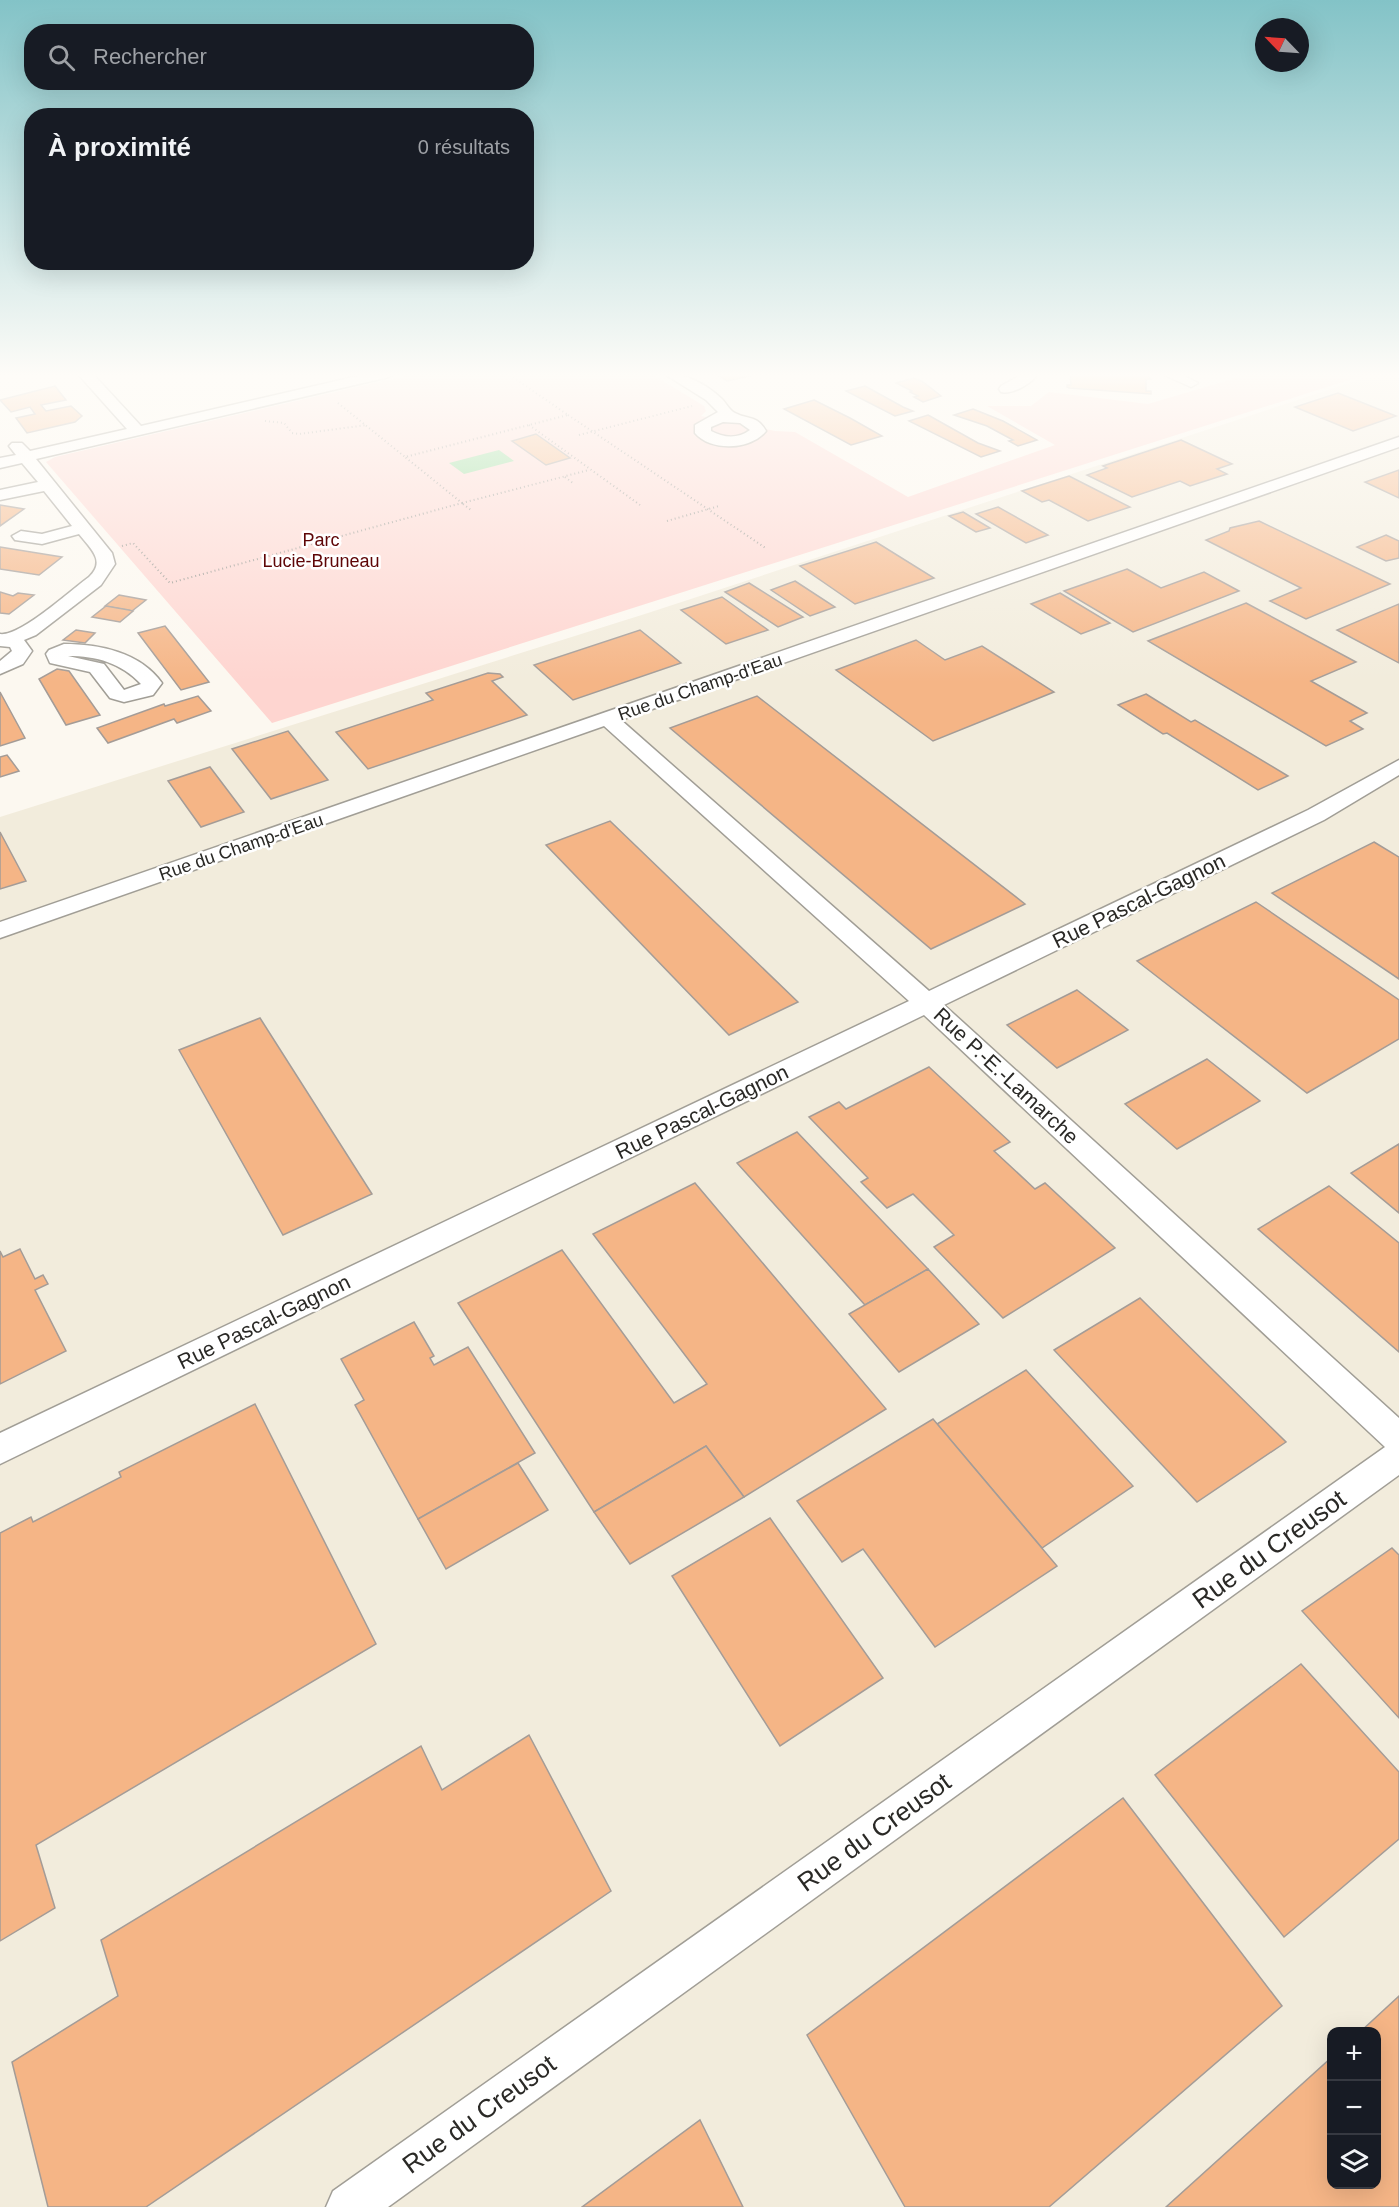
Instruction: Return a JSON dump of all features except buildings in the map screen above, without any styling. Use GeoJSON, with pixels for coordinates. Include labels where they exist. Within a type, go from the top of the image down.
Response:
{"type":"FeatureCollection","features":[{"type":"Feature","properties":{"kind":"street"},"geometry":{"type":"LineString","coordinates":[[0,668],[10,645],[100,576],[107,563],[83,528],[41,476]]}},
{"type":"Feature","properties":{"kind":"street","name":"Rue du Champ-d'Eau"},"geometry":{"type":"LineString","coordinates":[[0,930],[1302,476]]}},
{"type":"Feature","properties":{"kind":"street"},"geometry":{"type":"LineString","coordinates":[[0,495],[48,485]]}},
{"type":"Feature","properties":{"kind":"street"},"geometry":{"type":"LineString","coordinates":[[21,536],[42,539],[83,528]]}},
{"type":"Feature","properties":{"kind":"street"},"geometry":{"type":"LineString","coordinates":[[10,645],[56,654]]}},
{"type":"Feature","properties":{"kind":"street","name":"Rue P.-E.-Lamarche"},"geometry":{"type":"LineString","coordinates":[[608,719],[928,1004],[1399,1439]]}},
{"type":"Feature","properties":{"kind":"street","name":"Rue Pascal-Gagnon"},"geometry":{"type":"LineString","coordinates":[[0,1449],[928,1004],[1316,815],[1399,766]]}},
{"type":"Feature","properties":{"kind":"street","name":"Rue du Creusot"},"geometry":{"type":"LineString","coordinates":[[349,2207],[1399,1456]]}},
{"type":"Feature","properties":{"kind":"path"},"geometry":{"type":"LineString","coordinates":[[429,476],[471,510]]}},
{"type":"Feature","properties":{"kind":"path"},"geometry":{"type":"LineString","coordinates":[[101,552],[133,543],[170,583],[564,476],[574,484]]}},
{"type":"Feature","properties":{"kind":"path"},"geometry":{"type":"LineString","coordinates":[[600,476],[640,505]]}},
{"type":"Feature","properties":{"kind":"path"},"geometry":{"type":"LineString","coordinates":[[660,476],[767,549]]}},
{"type":"Feature","properties":{"kind":"path"},"geometry":{"type":"LineString","coordinates":[[667,521],[719,506]]}},
{"type":"Feature","properties":{"kind":"shaded area"},"geometry":{"type":"Polygon","coordinates":[[[1066,476],[1399,476],[1399,2207],[0,2207],[0,817],[648,613],[1066,476]]]}},
{"type":"Feature","properties":{"kind":"green space","name":"Parc Lucie-Bruneau"},"geometry":{"type":"Polygon","coordinates":[[[58,476],[871,476],[908,497],[967,476],[1048,476],[272,723],[58,476]]]}}]}
